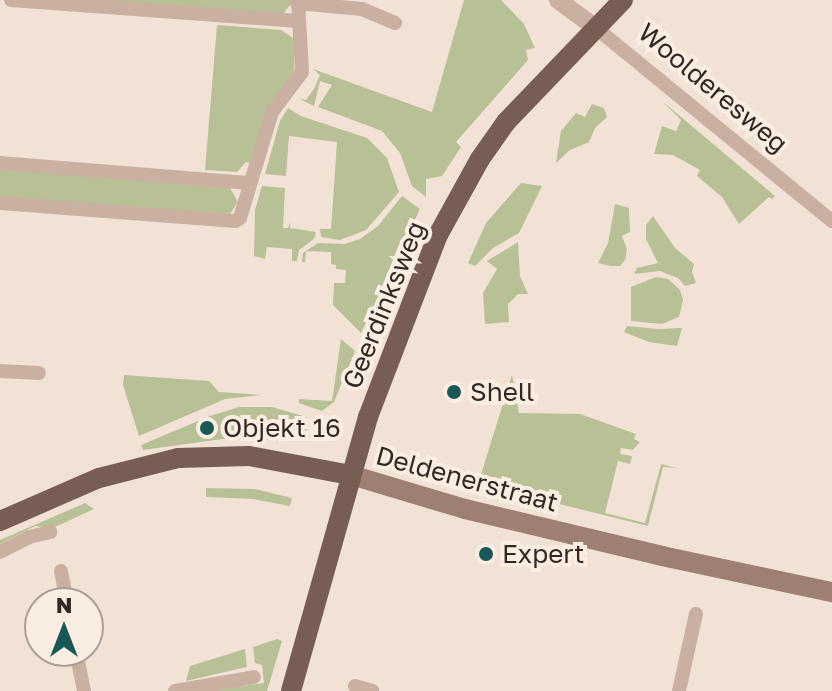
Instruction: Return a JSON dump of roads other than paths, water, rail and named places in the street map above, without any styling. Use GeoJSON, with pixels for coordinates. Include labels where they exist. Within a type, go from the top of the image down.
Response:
{"type":"FeatureCollection","features":[{"type":"Feature","properties":{"kind":"main road","name":"Geerdinksweg"},"geometry":{"type":"LineString","coordinates":[[291,691],[351,475],[391,353],[443,227],[480,159],[506,122],[623,0]]}},
{"type":"Feature","properties":{"kind":"main road","name":"Deldenerstraat"},"geometry":{"type":"LineString","coordinates":[[0,521],[99,478],[178,458],[249,456],[351,475],[465,509],[832,592]]}},
{"type":"Feature","properties":{"kind":"street"},"geometry":{"type":"LineString","coordinates":[[11,0],[298,21]]}},
{"type":"Feature","properties":{"kind":"street","name":"Woolderesweg"},"geometry":{"type":"LineString","coordinates":[[558,0],[832,221]]}},
{"type":"Feature","properties":{"kind":"street"},"geometry":{"type":"LineString","coordinates":[[0,203],[235,221],[240,218],[272,112],[302,72],[298,1],[362,9],[395,23]]}},
{"type":"Feature","properties":{"kind":"street"},"geometry":{"type":"LineString","coordinates":[[0,163],[250,183]]}},
{"type":"Feature","properties":{"kind":"street"},"geometry":{"type":"LineString","coordinates":[[0,371],[39,373]]}},
{"type":"Feature","properties":{"kind":"street"},"geometry":{"type":"LineString","coordinates":[[0,552],[29,537],[50,532]]}},
{"type":"Feature","properties":{"kind":"street"},"geometry":{"type":"LineString","coordinates":[[61,571],[64,587]]}},
{"type":"Feature","properties":{"kind":"street"},"geometry":{"type":"LineString","coordinates":[[679,691],[696,614]]}},
{"type":"Feature","properties":{"kind":"street"},"geometry":{"type":"LineString","coordinates":[[79,667],[84,691]]}},
{"type":"Feature","properties":{"kind":"street"},"geometry":{"type":"LineString","coordinates":[[175,691],[254,677]]}},
{"type":"Feature","properties":{"kind":"street"},"geometry":{"type":"LineString","coordinates":[[355,686],[372,691]]}},
{"type":"Feature","properties":{"kind":"place","name":"Shell"},"geometry":{"type":"Point","coordinates":[454,392]}},
{"type":"Feature","properties":{"kind":"place","name":"Objekt 16"},"geometry":{"type":"Point","coordinates":[207,428]}},
{"type":"Feature","properties":{"kind":"place","name":"Expert"},"geometry":{"type":"Point","coordinates":[486,554]}}]}
